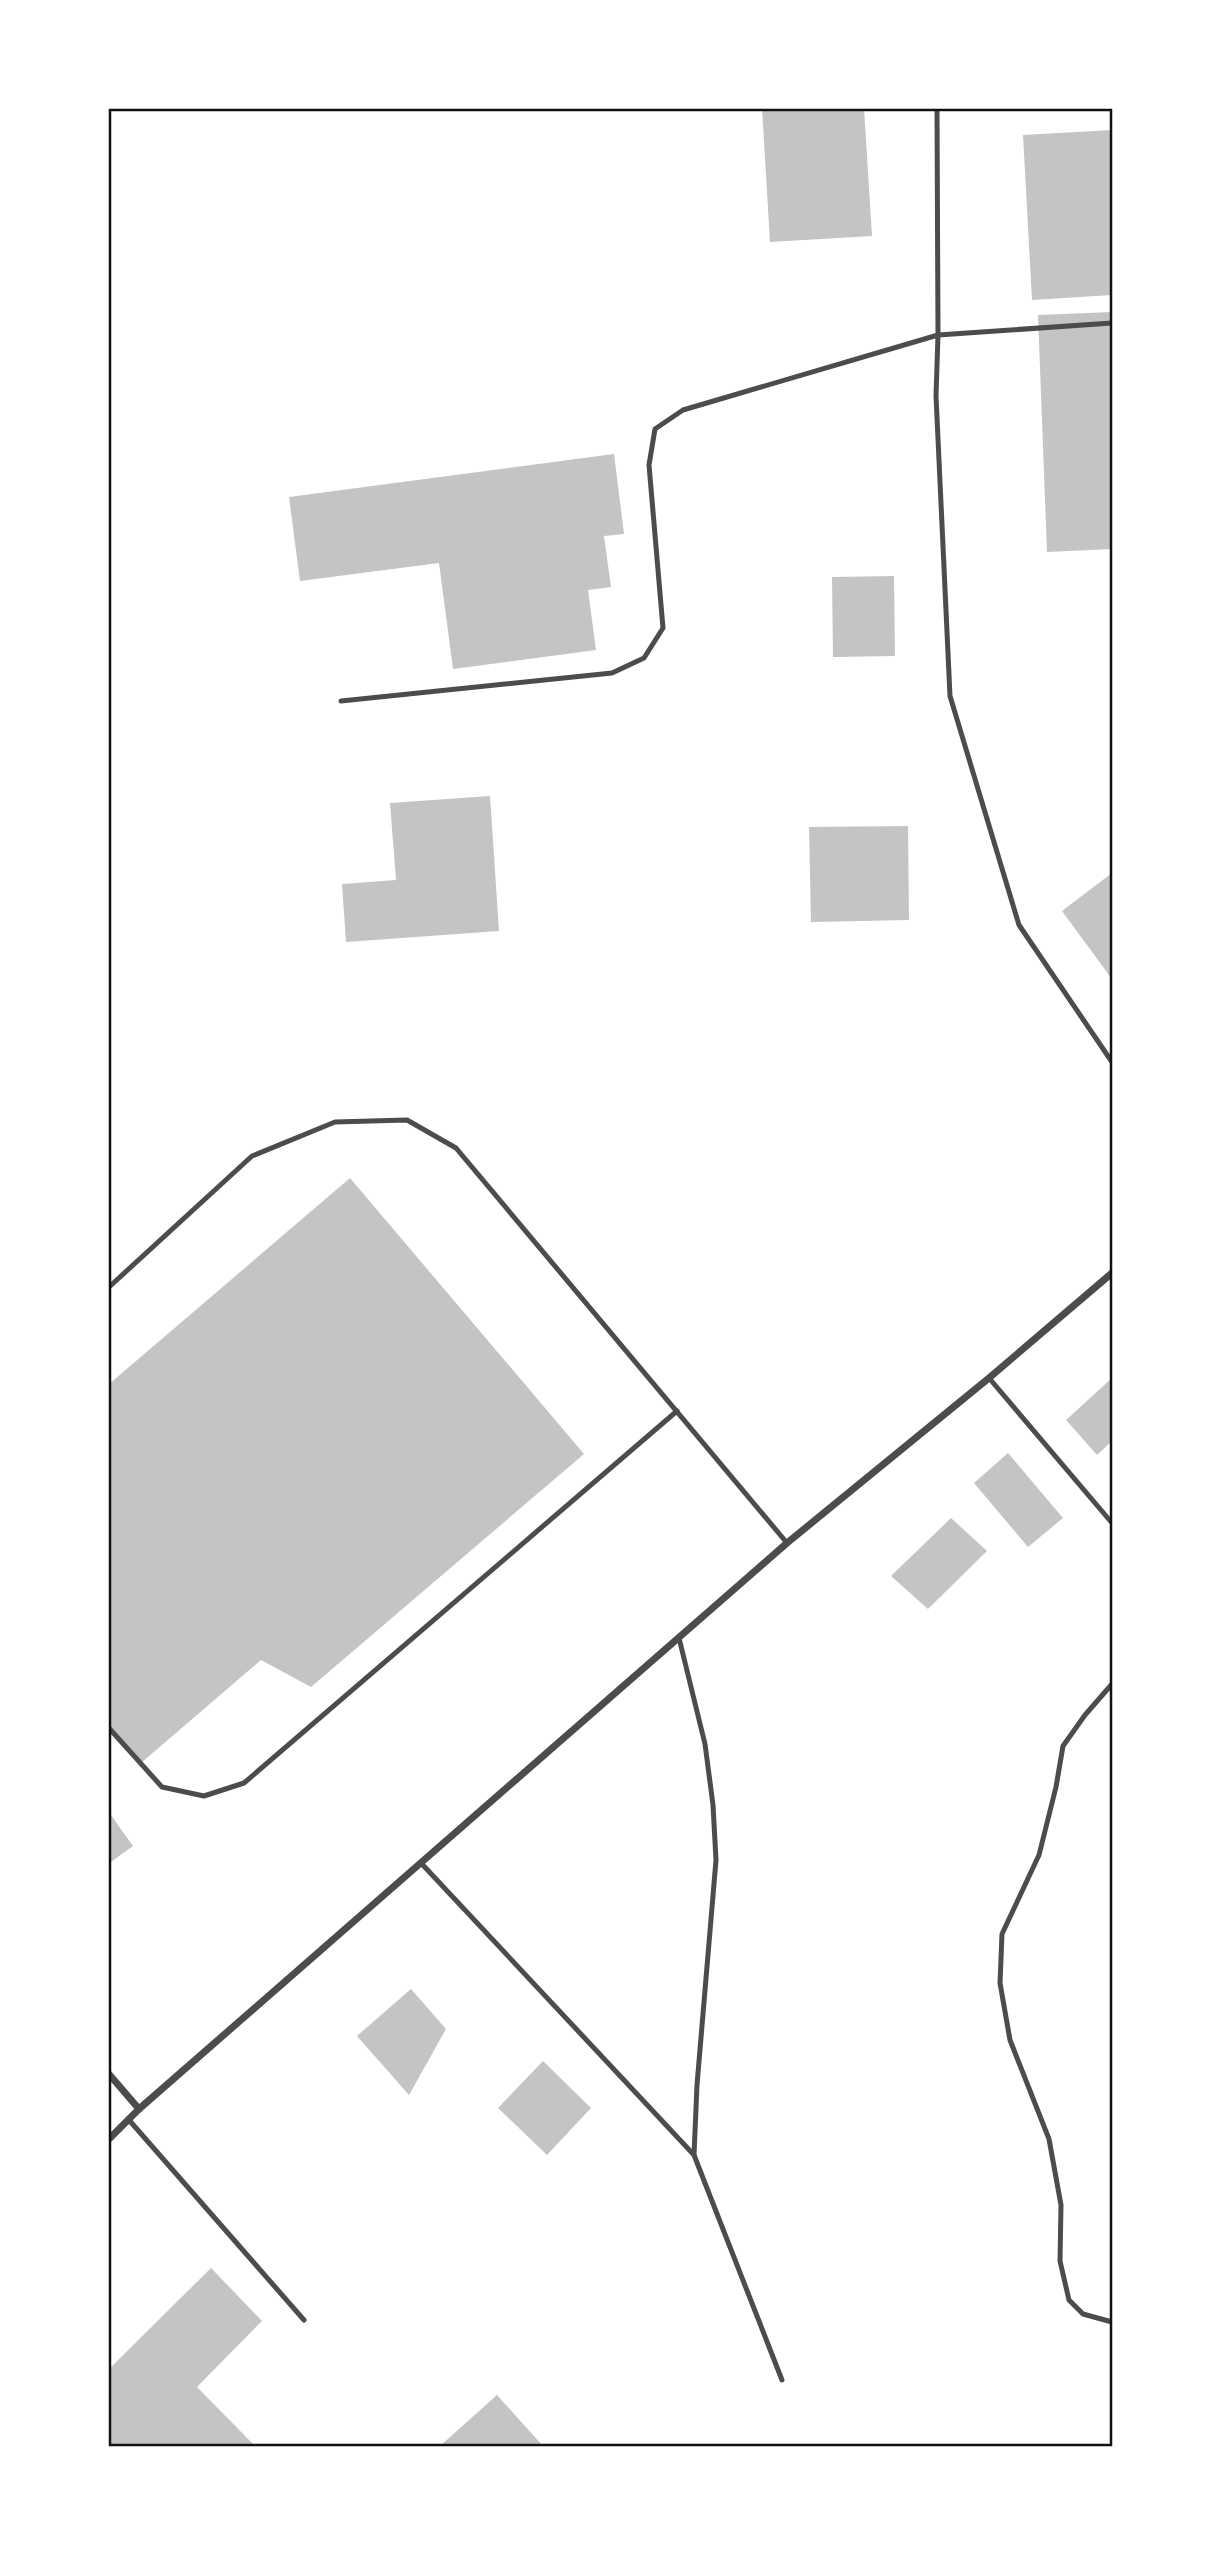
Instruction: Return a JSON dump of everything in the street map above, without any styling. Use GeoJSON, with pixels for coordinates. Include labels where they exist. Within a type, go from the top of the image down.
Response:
{"type":"FeatureCollection","features":[{"type":"Feature","properties":{"kind":"street"},"geometry":{"type":"LineString","coordinates":[[108,2140],[139,2109],[787,1543],[989,1378],[1112,1273]]}},
{"type":"Feature","properties":{"kind":"street"},"geometry":{"type":"LineString","coordinates":[[108,2073],[139,2109]]}},
{"type":"Feature","properties":{"kind":"lane"},"geometry":{"type":"LineString","coordinates":[[937,108],[936,396],[950,696],[1019,925],[1112,1062]]}},
{"type":"Feature","properties":{"kind":"lane"},"geometry":{"type":"LineString","coordinates":[[341,701],[612,673],[644,658],[663,628],[649,465],[655,429],[683,410],[938,335],[1112,323]]}},
{"type":"Feature","properties":{"kind":"lane"},"geometry":{"type":"LineString","coordinates":[[108,1288],[253,1156],[335,1122],[407,1120],[456,1148],[787,1543]]}},
{"type":"Feature","properties":{"kind":"lane"},"geometry":{"type":"LineString","coordinates":[[989,1378],[1112,1523]]}},
{"type":"Feature","properties":{"kind":"lane"},"geometry":{"type":"LineString","coordinates":[[108,1727],[162,1787],[204,1796],[244,1783],[677,1411]]}},
{"type":"Feature","properties":{"kind":"lane"},"geometry":{"type":"LineString","coordinates":[[679,1638],[705,1744],[713,1805],[716,1860],[697,2085],[694,2155]]}},
{"type":"Feature","properties":{"kind":"lane"},"geometry":{"type":"LineString","coordinates":[[1112,1684],[1063,1746],[1039,1854],[1002,1934],[1000,1983],[1010,2040],[1049,2139],[1060,2205],[1060,2260],[1069,2300],[1083,2314],[1112,2322]]}},
{"type":"Feature","properties":{"kind":"lane"},"geometry":{"type":"LineString","coordinates":[[421,1863],[694,2155],[782,2380]]}},
{"type":"Feature","properties":{"kind":"lane"},"geometry":{"type":"LineString","coordinates":[[130,2120],[304,2320]]}},
{"type":"Feature","properties":{"kind":"building"},"geometry":{"type":"Polygon","coordinates":[[[762,108],[864,108],[872,236],[770,242],[762,108]]]}},
{"type":"Feature","properties":{"kind":"building"},"geometry":{"type":"Polygon","coordinates":[[[1112,130],[1112,295],[1032,300],[1023,135],[1112,130]]]}},
{"type":"Feature","properties":{"kind":"building"},"geometry":{"type":"Polygon","coordinates":[[[1112,312],[1112,549],[1047,552],[1038,315],[1112,312]]]}},
{"type":"Feature","properties":{"kind":"building"},"geometry":{"type":"Polygon","coordinates":[[[614,454],[624,534],[604,536],[611,587],[588,590],[596,650],[453,669],[439,563],[300,581],[289,497],[614,454]]]}},
{"type":"Feature","properties":{"kind":"building"},"geometry":{"type":"Polygon","coordinates":[[[894,576],[895,656],[833,657],[832,577],[894,576]]]}},
{"type":"Feature","properties":{"kind":"building"},"geometry":{"type":"Polygon","coordinates":[[[490,796],[499,931],[346,942],[342,884],[396,880],[390,803],[490,796]]]}},
{"type":"Feature","properties":{"kind":"building"},"geometry":{"type":"Polygon","coordinates":[[[908,826],[909,920],[811,922],[809,827],[908,826]]]}},
{"type":"Feature","properties":{"kind":"building"},"geometry":{"type":"Polygon","coordinates":[[[1112,873],[1112,979],[1062,911],[1112,873]]]}},
{"type":"Feature","properties":{"kind":"building"},"geometry":{"type":"Polygon","coordinates":[[[350,1178],[584,1454],[311,1687],[261,1660],[141,1763],[108,1725],[108,1385],[350,1178]]]}},
{"type":"Feature","properties":{"kind":"building"},"geometry":{"type":"Polygon","coordinates":[[[1112,1378],[1112,1441],[1097,1455],[1066,1420],[1112,1378]]]}},
{"type":"Feature","properties":{"kind":"building"},"geometry":{"type":"Polygon","coordinates":[[[1008,1453],[1063,1518],[1028,1547],[974,1483],[1008,1453]]]}},
{"type":"Feature","properties":{"kind":"building"},"geometry":{"type":"Polygon","coordinates":[[[951,1518],[987,1551],[928,1609],[891,1576],[951,1518]]]}},
{"type":"Feature","properties":{"kind":"building"},"geometry":{"type":"Polygon","coordinates":[[[108,1811],[133,1846],[108,1864],[108,1811]]]}},
{"type":"Feature","properties":{"kind":"building"},"geometry":{"type":"Polygon","coordinates":[[[411,1989],[446,2029],[409,2095],[357,2036],[411,1989]]]}},
{"type":"Feature","properties":{"kind":"building"},"geometry":{"type":"Polygon","coordinates":[[[543,2061],[591,2108],[547,2155],[498,2108],[543,2061]]]}},
{"type":"Feature","properties":{"kind":"building"},"geometry":{"type":"Polygon","coordinates":[[[211,2268],[262,2321],[197,2387],[255,2446],[108,2446],[108,2370],[211,2268]]]}},
{"type":"Feature","properties":{"kind":"building"},"geometry":{"type":"Polygon","coordinates":[[[497,2395],[543,2446],[440,2446],[497,2395]]]}}]}
